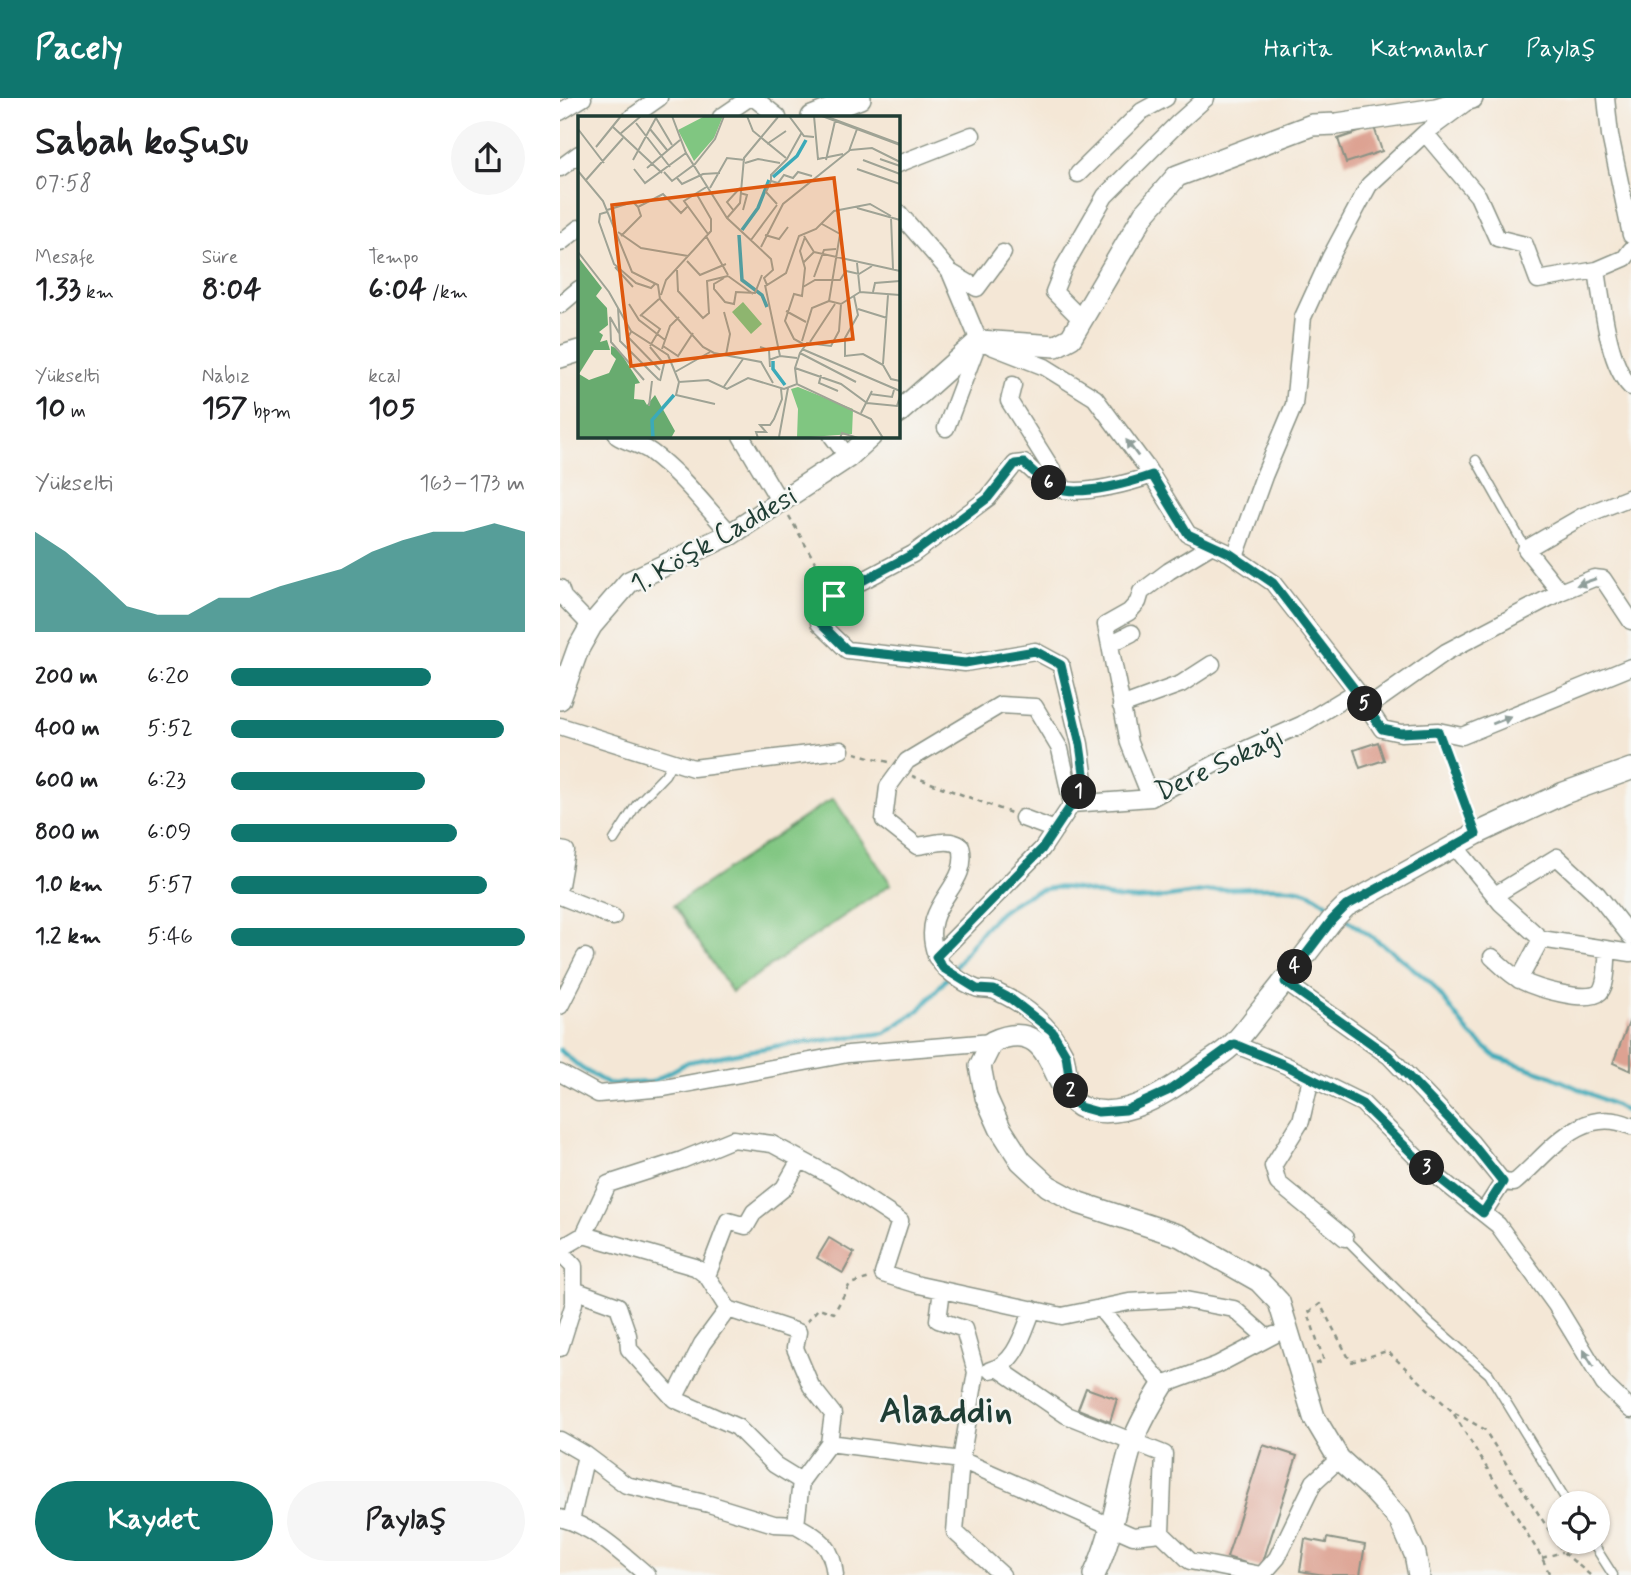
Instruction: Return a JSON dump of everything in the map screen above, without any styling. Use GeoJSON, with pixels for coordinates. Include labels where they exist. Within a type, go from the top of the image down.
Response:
{"type":"FeatureCollection","features":[{"type":"Feature","properties":{"kind":"main road"},"geometry":{"type":"LineString","coordinates":[[815,116],[860,98]]}},
{"type":"Feature","properties":{"kind":"main road"},"geometry":{"type":"LineString","coordinates":[[900,410],[979,341],[1056,346],[1071,338],[1144,214],[1177,176],[1312,125],[1337,124],[1433,103],[1472,98]]}},
{"type":"Feature","properties":{"kind":"main road"},"geometry":{"type":"LineString","coordinates":[[560,357],[578,351]]}},
{"type":"Feature","properties":{"kind":"main road","name":"1. Köşk Caddesi"},"geometry":{"type":"LineString","coordinates":[[560,699],[578,649],[591,626],[629,582],[731,534],[848,457],[870,438]]}},
{"type":"Feature","properties":{"kind":"main road"},"geometry":{"type":"LineString","coordinates":[[1419,1575],[1415,1554],[1401,1520],[1339,1459],[1314,1418],[1279,1302],[1259,1281],[1180,1236],[1079,1203],[1048,1186],[1021,1161],[1000,1128],[986,1097],[980,1066],[992,1042],[1015,1035],[1043,1047],[1072,1099],[1080,1107],[1098,1112],[1126,1110],[1170,1090],[1234,1044],[1346,906],[1476,834],[1564,793],[1631,769]]}},
{"type":"Feature","properties":{"kind":"main road"},"geometry":{"type":"LineString","coordinates":[[1094,1575],[1111,1526],[1133,1443],[1148,1408],[1163,1385]]}},
{"type":"Feature","properties":{"kind":"street"},"geometry":{"type":"LineString","coordinates":[[560,112],[583,98]]}},
{"type":"Feature","properties":{"kind":"street"},"geometry":{"type":"LineString","coordinates":[[633,116],[659,98]]}},
{"type":"Feature","properties":{"kind":"street"},"geometry":{"type":"LineString","coordinates":[[723,116],[751,98],[777,116]]}},
{"type":"Feature","properties":{"kind":"street"},"geometry":{"type":"LineString","coordinates":[[1078,174],[1142,111],[1166,98]]}},
{"type":"Feature","properties":{"kind":"street"},"geometry":{"type":"LineString","coordinates":[[1082,320],[1054,292],[1064,267],[1105,196],[1206,98]]}},
{"type":"Feature","properties":{"kind":"street"},"geometry":{"type":"LineString","coordinates":[[1235,557],[1264,476],[1294,405],[1303,317],[1330,258],[1369,185],[1425,133],[1472,98]]}},
{"type":"Feature","properties":{"kind":"street"},"geometry":{"type":"LineString","coordinates":[[1605,98],[1609,135],[1631,235]]}},
{"type":"Feature","properties":{"kind":"street"},"geometry":{"type":"LineString","coordinates":[[1425,133],[1478,196],[1497,238],[1525,245],[1538,279],[1597,270],[1625,258],[1631,250]]}},
{"type":"Feature","properties":{"kind":"street"},"geometry":{"type":"LineString","coordinates":[[900,163],[971,135]]}},
{"type":"Feature","properties":{"kind":"street"},"geometry":{"type":"LineString","coordinates":[[560,168],[578,155]]}},
{"type":"Feature","properties":{"kind":"street"},"geometry":{"type":"LineString","coordinates":[[900,214],[950,272],[979,341],[946,428]]}},
{"type":"Feature","properties":{"kind":"street"},"geometry":{"type":"LineString","coordinates":[[560,243],[578,229]]}},
{"type":"Feature","properties":{"kind":"street"},"geometry":{"type":"LineString","coordinates":[[950,272],[977,288],[1003,253]]}},
{"type":"Feature","properties":{"kind":"street"},"geometry":{"type":"LineString","coordinates":[[1597,270],[1610,345],[1620,370],[1631,387]]}},
{"type":"Feature","properties":{"kind":"street"},"geometry":{"type":"LineString","coordinates":[[560,305],[578,290]]}},
{"type":"Feature","properties":{"kind":"street"},"geometry":{"type":"LineString","coordinates":[[979,341],[1045,367],[1095,398],[1152,475],[1188,534],[1235,557],[1273,583],[1382,729],[1401,733],[1438,731],[1462,736],[1631,667]]}},
{"type":"Feature","properties":{"kind":"street"},"geometry":{"type":"LineString","coordinates":[[1013,385],[1009,401],[1065,490]]}},
{"type":"Feature","properties":{"kind":"street"},"geometry":{"type":"LineString","coordinates":[[622,438],[648,449],[666,464],[689,485],[731,534]]}},
{"type":"Feature","properties":{"kind":"street"},"geometry":{"type":"LineString","coordinates":[[742,438],[780,502]]}},
{"type":"Feature","properties":{"kind":"street"},"geometry":{"type":"LineString","coordinates":[[834,438],[848,457]]}},
{"type":"Feature","properties":{"kind":"street"},"geometry":{"type":"LineString","coordinates":[[944,966],[1042,849],[1085,780],[1080,744],[1061,665],[1035,651],[965,663],[847,650],[820,623],[819,604],[913,554],[988,498],[1015,464],[1024,463],[1045,482],[1065,490],[1100,488],[1152,475]]}},
{"type":"Feature","properties":{"kind":"street"},"geometry":{"type":"LineString","coordinates":[[1560,592],[1526,549],[1583,516],[1631,497]]}},
{"type":"Feature","properties":{"kind":"street"},"geometry":{"type":"LineString","coordinates":[[1151,798],[1129,743],[1106,625],[1129,612],[1138,602],[1141,592],[1212,545]]}},
{"type":"Feature","properties":{"kind":"street"},"geometry":{"type":"LineString","coordinates":[[1367,708],[1446,652],[1560,592],[1594,578],[1603,579],[1631,621]]}},
{"type":"Feature","properties":{"kind":"street"},"geometry":{"type":"LineString","coordinates":[[560,588],[563,597],[591,626]]}},
{"type":"Feature","properties":{"kind":"street"},"geometry":{"type":"LineString","coordinates":[[1110,644],[1132,633]]}},
{"type":"Feature","properties":{"kind":"street"},"geometry":{"type":"LineString","coordinates":[[1121,706],[1181,684],[1212,664]]}},
{"type":"Feature","properties":{"kind":"street","name":"Dere Sokağı"},"geometry":{"type":"LineString","coordinates":[[1072,804],[1151,798],[1226,758],[1301,725],[1356,691]]}},
{"type":"Feature","properties":{"kind":"street"},"geometry":{"type":"LineString","coordinates":[[1072,804],[1060,749],[1035,707],[1000,705],[897,769],[888,787],[884,820],[917,846],[954,841],[961,846],[964,857],[961,870],[932,920],[930,932],[944,966],[977,989],[994,990],[1011,999],[1052,1031],[1066,1055],[1072,1099]]}},
{"type":"Feature","properties":{"kind":"street"},"geometry":{"type":"LineString","coordinates":[[560,726],[692,768],[841,750]]}},
{"type":"Feature","properties":{"kind":"street"},"geometry":{"type":"LineString","coordinates":[[1023,818],[1055,830]]}},
{"type":"Feature","properties":{"kind":"street"},"geometry":{"type":"LineString","coordinates":[[1454,845],[1495,895],[1541,939],[1631,953]]}},
{"type":"Feature","properties":{"kind":"street"},"geometry":{"type":"LineString","coordinates":[[560,850],[566,851],[560,885]]}},
{"type":"Feature","properties":{"kind":"street"},"geometry":{"type":"LineString","coordinates":[[1495,895],[1557,857],[1597,894],[1631,937]]}},
{"type":"Feature","properties":{"kind":"street"},"geometry":{"type":"LineString","coordinates":[[560,896],[613,917]]}},
{"type":"Feature","properties":{"kind":"street"},"geometry":{"type":"LineString","coordinates":[[1519,980],[1541,939]]}},
{"type":"Feature","properties":{"kind":"street"},"geometry":{"type":"LineString","coordinates":[[1492,957],[1519,980],[1574,996],[1598,994],[1604,986],[1608,950]]}},
{"type":"Feature","properties":{"kind":"street"},"geometry":{"type":"LineString","coordinates":[[560,1006],[585,957]]}},
{"type":"Feature","properties":{"kind":"street"},"geometry":{"type":"LineString","coordinates":[[1285,982],[1389,1056],[1471,1142],[1503,1182],[1514,1184],[1570,1130],[1594,1121],[1617,1120],[1631,1126]]}},
{"type":"Feature","properties":{"kind":"street"},"geometry":{"type":"LineString","coordinates":[[560,1073],[598,1094],[664,1088],[848,1054],[992,1042]]}},
{"type":"Feature","properties":{"kind":"street"},"geometry":{"type":"LineString","coordinates":[[1234,1044],[1362,1104],[1429,1170],[1498,1225],[1556,1305],[1604,1384],[1631,1410]]}},
{"type":"Feature","properties":{"kind":"street"},"geometry":{"type":"LineString","coordinates":[[1311,1078],[1301,1121],[1273,1166],[1278,1183],[1346,1238]]}},
{"type":"Feature","properties":{"kind":"street"},"geometry":{"type":"LineString","coordinates":[[560,1348],[575,1303],[574,1266],[560,1251],[584,1235],[608,1184],[682,1160],[733,1139],[772,1144],[835,1178],[900,1221],[883,1274],[1062,1316],[1129,1302],[1180,1299],[1234,1309],[1267,1339]]}},
{"type":"Feature","properties":{"kind":"street"},"geometry":{"type":"LineString","coordinates":[[707,1276],[728,1221],[746,1226],[754,1212],[784,1188],[800,1160]]}},
{"type":"Feature","properties":{"kind":"street"},"geometry":{"type":"LineString","coordinates":[[1483,1213],[1503,1182]]}},
{"type":"Feature","properties":{"kind":"street"},"geometry":{"type":"LineString","coordinates":[[584,1235],[695,1267],[707,1276],[728,1309],[798,1332],[795,1348],[811,1386],[833,1414],[829,1443],[801,1481],[796,1525]]}},
{"type":"Feature","properties":{"kind":"street"},"geometry":{"type":"LineString","coordinates":[[574,1290],[618,1306],[628,1335],[629,1349],[674,1399],[737,1427],[775,1465],[801,1481]]}},
{"type":"Feature","properties":{"kind":"street"},"geometry":{"type":"LineString","coordinates":[[942,1290],[938,1320],[964,1329],[976,1372],[961,1460],[955,1532],[1002,1575]]}},
{"type":"Feature","properties":{"kind":"street"},"geometry":{"type":"LineString","coordinates":[[1100,1308],[1163,1385],[1217,1365],[1288,1327]]}},
{"type":"Feature","properties":{"kind":"street"},"geometry":{"type":"LineString","coordinates":[[674,1399],[702,1344],[728,1309]]}},
{"type":"Feature","properties":{"kind":"street"},"geometry":{"type":"LineString","coordinates":[[976,1372],[998,1368],[1017,1349],[1033,1309]]}},
{"type":"Feature","properties":{"kind":"street"},"geometry":{"type":"LineString","coordinates":[[998,1368],[1066,1415],[1164,1454],[1161,1533],[1190,1561],[1261,1575],[1277,1558],[1314,1482],[1339,1459]]}},
{"type":"Feature","properties":{"kind":"street"},"geometry":{"type":"LineString","coordinates":[[560,1440],[586,1455],[626,1485],[709,1504],[774,1524],[796,1525],[818,1537],[833,1557],[835,1575]]}},
{"type":"Feature","properties":{"kind":"street"},"geometry":{"type":"LineString","coordinates":[[829,1443],[961,1460],[1133,1536],[1161,1533]]}},
{"type":"Feature","properties":{"kind":"street"},"geometry":{"type":"LineString","coordinates":[[586,1455],[566,1519],[614,1547],[647,1575]]}},
{"type":"Feature","properties":{"kind":"lane"},"geometry":{"type":"LineString","coordinates":[[1476,460],[1526,549]]}},
{"type":"Feature","properties":{"kind":"lane"},"geometry":{"type":"LineString","coordinates":[[614,840],[637,804],[665,775],[673,761]]}},
{"type":"Feature","properties":{"kind":"lane"},"geometry":{"type":"LineString","coordinates":[[1346,1238],[1429,1321],[1489,1374],[1561,1491]]}},
{"type":"Feature","properties":{"kind":"lane"},"geometry":{"type":"LineString","coordinates":[[1599,1554],[1612,1575]]}},
{"type":"Feature","properties":{"kind":"path"},"geometry":{"type":"LineString","coordinates":[[780,502],[834,596]]}},
{"type":"Feature","properties":{"kind":"path"},"geometry":{"type":"LineString","coordinates":[[1438,731],[1476,834]]}},
{"type":"Feature","properties":{"kind":"path"},"geometry":{"type":"LineString","coordinates":[[841,750],[890,763],[897,769],[1023,818]]}},
{"type":"Feature","properties":{"kind":"path"},"geometry":{"type":"LineString","coordinates":[[798,1332],[819,1308],[834,1313],[850,1284],[883,1274]]}},
{"type":"Feature","properties":{"kind":"path"},"geometry":{"type":"LineString","coordinates":[[1300,1370],[1324,1361],[1308,1312],[1321,1304],[1351,1362],[1387,1351],[1452,1411],[1484,1429],[1547,1527]]}},
{"type":"Feature","properties":{"kind":"path"},"geometry":{"type":"LineString","coordinates":[[1452,1411],[1550,1575]]}},
{"type":"Feature","properties":{"kind":"path"},"geometry":{"type":"LineString","coordinates":[[1542,1558],[1556,1554]]}},
{"type":"Feature","properties":{"kind":"path"},"geometry":{"type":"LineString","coordinates":[[1565,1554],[1590,1575]]}},
{"type":"Feature","properties":{"kind":"green space"},"geometry":{"type":"Polygon","coordinates":[[[833,798],[891,884],[732,992],[674,905],[833,798]]]}},
{"type":"Feature","properties":{"kind":"building"},"geometry":{"type":"Polygon","coordinates":[[[1374,127],[1382,151],[1346,163],[1338,139],[1374,127]]]}},
{"type":"Feature","properties":{"kind":"building"},"geometry":{"type":"Polygon","coordinates":[[[1378,742],[1384,760],[1360,768],[1354,750],[1378,742]]]}},
{"type":"Feature","properties":{"kind":"building"},"geometry":{"type":"Polygon","coordinates":[[[1631,1017],[1631,1071],[1613,1063],[1631,1017]]]}},
{"type":"Feature","properties":{"kind":"building"},"geometry":{"type":"Polygon","coordinates":[[[829,1238],[854,1253],[843,1273],[817,1258],[829,1238]]]}},
{"type":"Feature","properties":{"kind":"building"},"geometry":{"type":"Polygon","coordinates":[[[1086,1388],[1117,1399],[1110,1422],[1078,1409],[1086,1388]]]}},
{"type":"Feature","properties":{"kind":"building"},"geometry":{"type":"Polygon","coordinates":[[[1263,1445],[1297,1456],[1261,1568],[1227,1557],[1263,1445]]]}},
{"type":"Feature","properties":{"kind":"building"},"geometry":{"type":"Polygon","coordinates":[[[1327,1538],[1365,1545],[1360,1575],[1324,1575],[1300,1571],[1305,1539],[1326,1543],[1327,1538]]]}},
{"type":"Feature","properties":{"kind":"waterway"},"geometry":{"type":"LineString","coordinates":[[954,969],[980,934],[1000,913],[1024,897],[1048,888],[1066,888],[1126,899],[1170,897],[1228,889],[1287,888],[1312,894],[1334,909]]}},
{"type":"Feature","properties":{"kind":"waterway"},"geometry":{"type":"LineString","coordinates":[[1343,917],[1392,951],[1431,983],[1470,1034],[1496,1057],[1546,1074],[1631,1114]]}},
{"type":"Feature","properties":{"kind":"waterway"},"geometry":{"type":"LineString","coordinates":[[560,1050],[581,1068],[608,1084],[652,1082],[688,1062],[776,1046],[885,1033],[919,1010],[949,976]]}},
{"type":"Feature","properties":{"kind":"district","name":"Alaaddin"},"geometry":{"type":"Point","coordinates":[946,1410]}},
{"type":"Feature","properties":{"kind":"route"},"geometry":{"type":"LineString","coordinates":[[1024,463],[1045,482],[1065,490],[1100,488],[1152,475],[1188,534],[1229,553],[1273,583],[1382,729],[1401,733],[1438,731],[1476,834],[1346,906],[1332,920],[1285,982],[1331,1012],[1389,1056],[1471,1142],[1503,1182],[1483,1213],[1429,1170],[1362,1104],[1285,1065],[1234,1044],[1170,1090],[1126,1110],[1098,1112],[1080,1107],[1072,1099],[1066,1055],[1052,1031],[1011,999],[994,990],[977,989],[943,968],[936,957],[1042,849],[1085,780],[1080,744],[1061,665],[1035,651],[965,663],[847,650],[820,623],[819,604],[834,596],[913,554],[988,498],[1015,464],[1024,463]]}}]}
